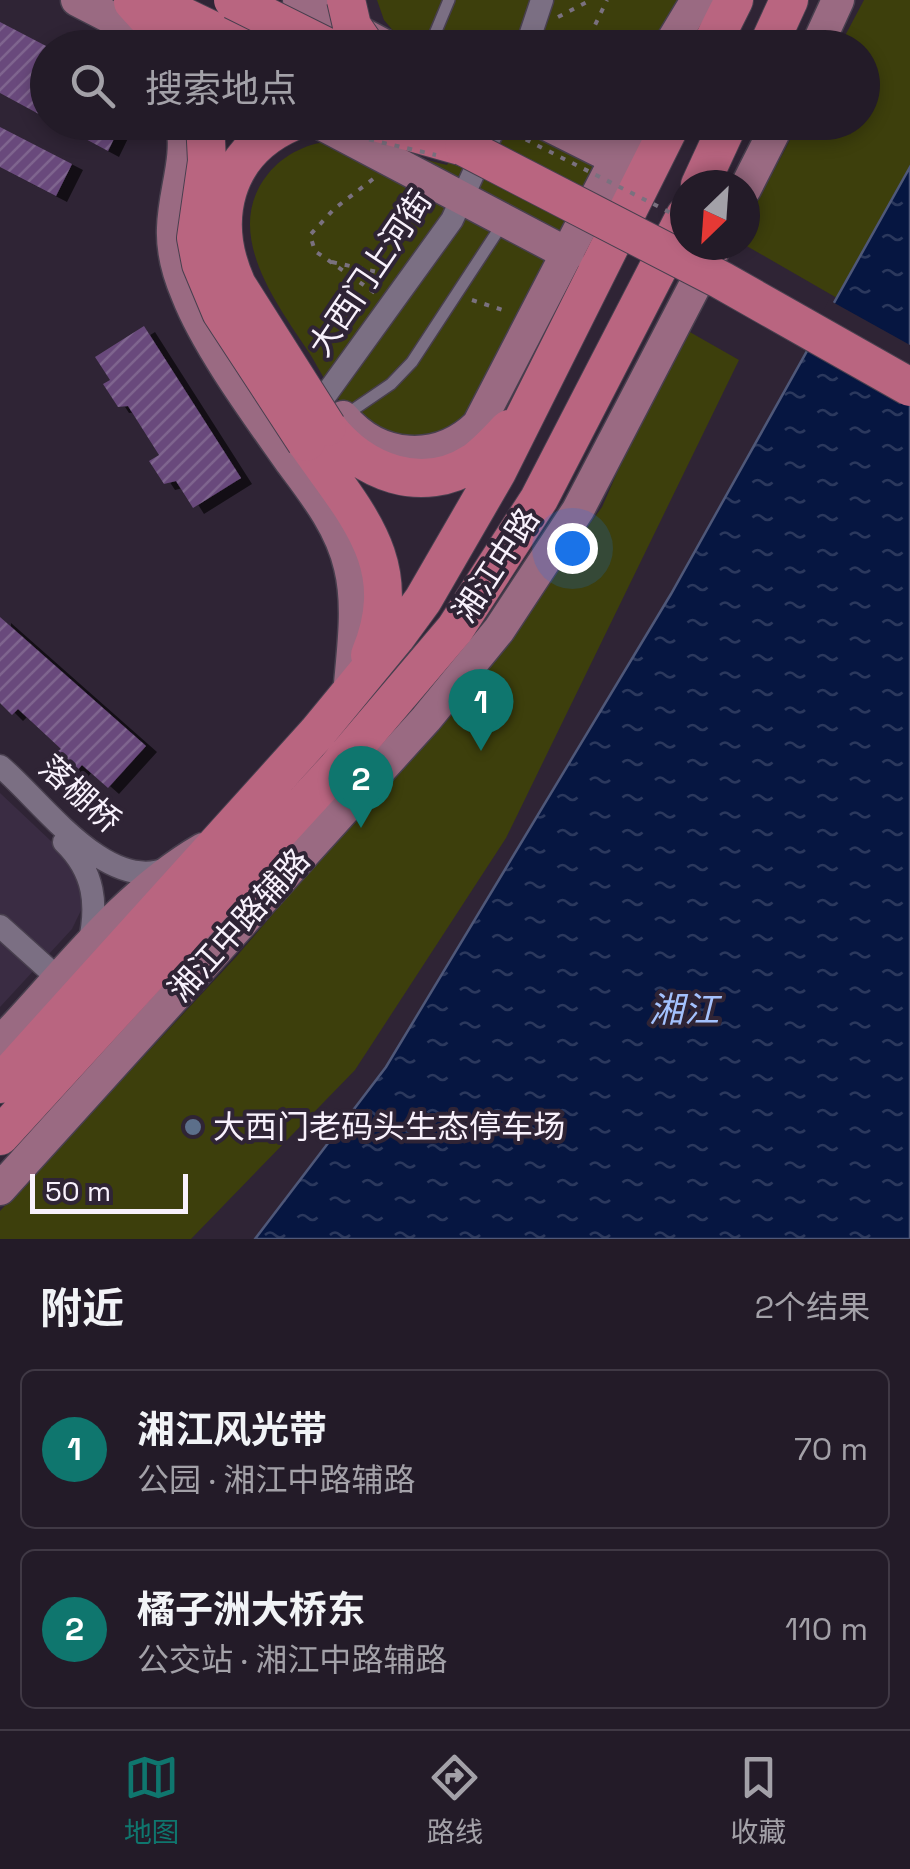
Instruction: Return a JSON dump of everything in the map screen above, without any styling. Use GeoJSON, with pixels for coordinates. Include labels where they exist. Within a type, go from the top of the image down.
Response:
{"type":"FeatureCollection","features":[{"type":"Feature","properties":{"kind":"main road"},"geometry":{"type":"LineString","coordinates":[[233,0],[293,30]]}},
{"type":"Feature","properties":{"kind":"main road"},"geometry":{"type":"LineString","coordinates":[[346,0],[355,30]]}},
{"type":"Feature","properties":{"kind":"main road"},"geometry":{"type":"LineString","coordinates":[[775,30],[789,0]]}},
{"type":"Feature","properties":{"kind":"main road"},"geometry":{"type":"LineString","coordinates":[[134,7],[156,30]]}},
{"type":"Feature","properties":{"kind":"main road"},"geometry":{"type":"LineString","coordinates":[[134,7],[199,30]]}},
{"type":"Feature","properties":{"kind":"main road"},"geometry":{"type":"LineString","coordinates":[[206,140],[207,161],[196,238],[202,264],[222,312],[315,434],[373,468],[410,478],[431,477],[470,465],[531,406]]}},
{"type":"Feature","properties":{"kind":"main road"},"geometry":{"type":"LineString","coordinates":[[262,140],[234,176],[222,219],[222,240],[237,285],[382,566],[385,606],[375,643],[349,696]]}},
{"type":"Feature","properties":{"kind":"main road"},"geometry":{"type":"LineString","coordinates":[[485,140],[910,387]]}},
{"type":"Feature","properties":{"kind":"main road"},"geometry":{"type":"LineString","coordinates":[[487,140],[670,230]]}},
{"type":"Feature","properties":{"kind":"main road","name":"湘江中路"},"geometry":{"type":"LineString","coordinates":[[0,1084],[349,696],[396,637],[450,557],[531,406],[663,140]]}},
{"type":"Feature","properties":{"kind":"main road"},"geometry":{"type":"LineString","coordinates":[[707,170],[721,140]]}},
{"type":"Feature","properties":{"kind":"main road","name":"湘江中路"},"geometry":{"type":"LineString","coordinates":[[0,1136],[337,768],[456,629],[539,499],[670,247]]}},
{"type":"Feature","properties":{"kind":"main road"},"geometry":{"type":"LineString","coordinates":[[728,260],[910,359]]}},
{"type":"Feature","properties":{"kind":"street"},"geometry":{"type":"LineString","coordinates":[[77,0],[134,7]]}},
{"type":"Feature","properties":{"kind":"street"},"geometry":{"type":"LineString","coordinates":[[299,0],[355,30]]}},
{"type":"Feature","properties":{"kind":"street"},"geometry":{"type":"LineString","coordinates":[[532,30],[542,0]]}},
{"type":"Feature","properties":{"kind":"street"},"geometry":{"type":"LineString","coordinates":[[824,30],[838,0]]}},
{"type":"Feature","properties":{"kind":"street"},"geometry":{"type":"LineString","coordinates":[[694,30],[719,13]]}},
{"type":"Feature","properties":{"kind":"street"},"geometry":{"type":"LineString","coordinates":[[183,140],[185,160],[173,226],[174,250],[199,321],[315,434],[363,437],[392,450],[434,450],[461,440],[486,414],[626,140]]}},
{"type":"Feature","properties":{"kind":"street"},"geometry":{"type":"LineString","coordinates":[[340,140],[395,162],[568,254]]}},
{"type":"Feature","properties":{"kind":"street","name":"大西门上河街"},"geometry":{"type":"LineString","coordinates":[[315,434],[391,305],[452,220],[470,140]]}},
{"type":"Feature","properties":{"kind":"street"},"geometry":{"type":"LineString","coordinates":[[577,140],[616,160]]}},
{"type":"Feature","properties":{"kind":"street"},"geometry":{"type":"LineString","coordinates":[[755,170],[770,140]]}},
{"type":"Feature","properties":{"kind":"street","name":"湘江中路辅路"},"geometry":{"type":"LineString","coordinates":[[0,1189],[426,720],[499,630],[578,510],[708,260]]}},
{"type":"Feature","properties":{"kind":"street","name":"落棚桥"},"geometry":{"type":"LineString","coordinates":[[0,766],[90,851],[114,866],[147,874],[175,865]]}},
{"type":"Feature","properties":{"kind":"street","name":"落棚桥"},"geometry":{"type":"LineString","coordinates":[[0,781],[71,849],[87,871],[95,907],[88,949]]}},
{"type":"Feature","properties":{"kind":"street","name":"湘江中路"},"geometry":{"type":"LineString","coordinates":[[0,1043],[140,892],[175,865],[224,837]]}},
{"type":"Feature","properties":{"kind":"street"},"geometry":{"type":"LineString","coordinates":[[0,926],[60,980]]}},
{"type":"Feature","properties":{"kind":"lane"},"geometry":{"type":"LineString","coordinates":[[437,30],[449,0]]}},
{"type":"Feature","properties":{"kind":"lane"},"geometry":{"type":"LineString","coordinates":[[315,434],[391,384],[412,362],[503,222]]}},
{"type":"Feature","properties":{"kind":"path"},"geometry":{"type":"LineString","coordinates":[[593,30],[607,0]]}},
{"type":"Feature","properties":{"kind":"path"},"geometry":{"type":"LineString","coordinates":[[491,140],[670,212]]}},
{"type":"Feature","properties":{"kind":"path"},"geometry":{"type":"LineString","coordinates":[[391,305],[315,251],[310,235],[334,209],[395,162]]}},
{"type":"Feature","properties":{"kind":"shaded area"},"geometry":{"type":"Polygon","coordinates":[[[377,0],[683,0],[665,30],[393,30],[377,0]]]}},
{"type":"Feature","properties":{"kind":"shaded area"},"geometry":{"type":"Polygon","coordinates":[[[864,0],[910,0],[910,167],[837,298],[760,254],[760,197],[790,140],[880,140],[880,30],[848,30],[864,0]]]}},
{"type":"Feature","properties":{"kind":"shaded area"},"geometry":{"type":"Polygon","coordinates":[[[460,140],[615,140],[463,425],[402,443],[350,410],[330,387],[270,290],[252,243],[250,220],[255,196],[268,174],[298,150],[316,144],[349,141],[447,165],[460,140]]]}},
{"type":"Feature","properties":{"kind":"shaded area"},"geometry":{"type":"Polygon","coordinates":[[[681,327],[739,360],[506,838],[355,1070],[191,1239],[0,1239],[0,1211],[236,957],[488,664],[602,507],[681,327]]]}},
{"type":"Feature","properties":{"kind":"shaded area"},"geometry":{"type":"Polygon","coordinates":[[[0,793],[69,858],[85,902],[72,929],[0,1007],[0,793]]]}},
{"type":"Feature","properties":{"kind":"water","name":"湘江"},"geometry":{"type":"Polygon","coordinates":[[[910,167],[910,1239],[255,1239],[386,1067],[671,594],[910,167]]]}},
{"type":"Feature","properties":{"kind":"pier"},"geometry":{"type":"Polygon","coordinates":[[[829,300],[910,345],[910,406],[803,348],[829,300]]]}},
{"type":"Feature","properties":{"kind":"building"},"geometry":{"type":"Polygon","coordinates":[[[0,22],[30,38],[30,109],[0,93],[0,22]]]}},
{"type":"Feature","properties":{"kind":"building"},"geometry":{"type":"Polygon","coordinates":[[[0,127],[72,164],[56,196],[0,167],[0,127]]]}},
{"type":"Feature","properties":{"kind":"building"},"geometry":{"type":"Polygon","coordinates":[[[88,140],[113,140],[108,151],[88,140]]]}},
{"type":"Feature","properties":{"kind":"building"},"geometry":{"type":"Polygon","coordinates":[[[144,326],[241,478],[193,508],[176,481],[164,484],[149,461],[159,455],[128,406],[118,407],[103,384],[110,380],[95,357],[144,326]]]}},
{"type":"Feature","properties":{"kind":"building"},"geometry":{"type":"Polygon","coordinates":[[[0,617],[146,746],[108,788],[82,765],[75,773],[53,754],[61,749],[18,709],[12,715],[0,703],[0,617]]]}},
{"type":"Feature","properties":{"kind":"place","name":"湘江风光带"},"geometry":{"type":"Point","coordinates":[481,751]}},
{"type":"Feature","properties":{"kind":"place","name":"橘子洲大桥东"},"geometry":{"type":"Point","coordinates":[361,828]}},
{"type":"Feature","properties":{"kind":"place","name":"大西门老码头生态停车场"},"geometry":{"type":"Point","coordinates":[193,1127]}}]}
